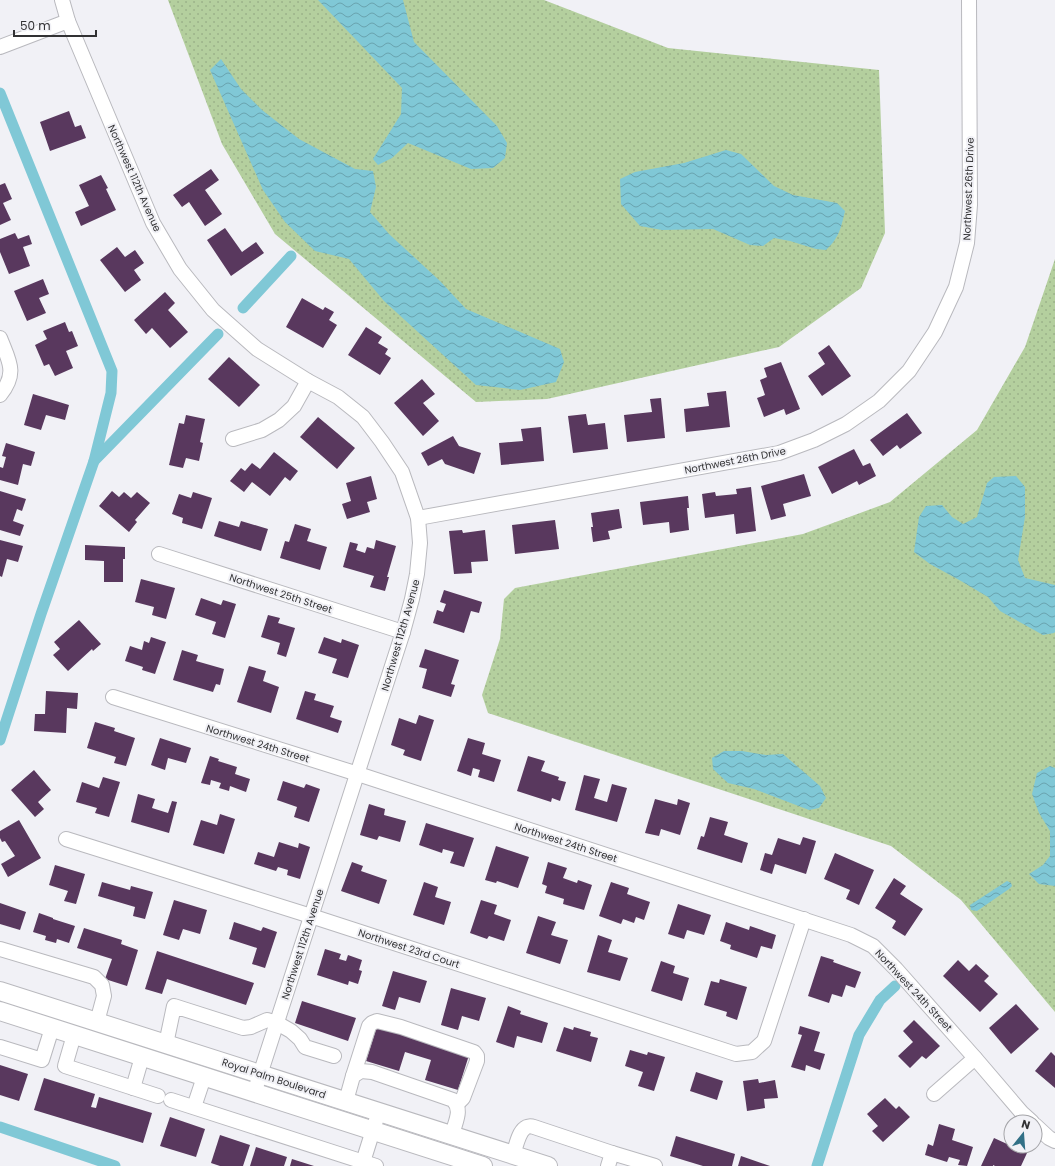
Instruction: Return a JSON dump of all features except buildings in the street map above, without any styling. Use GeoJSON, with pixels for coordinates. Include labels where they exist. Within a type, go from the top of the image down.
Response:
{"type":"FeatureCollection","features":[{"type":"Feature","properties":{"kind":"main road","name":"Royal Palm Boulevard"},"geometry":{"type":"LineString","coordinates":[[0,991],[548,1166]]}},
{"type":"Feature","properties":{"kind":"main road","name":"Royal Palm Boulevard"},"geometry":{"type":"LineString","coordinates":[[0,1011],[483,1166]]}},
{"type":"Feature","properties":{"kind":"street","name":"Northwest 112th Avenue"},"geometry":{"type":"LineString","coordinates":[[62,0],[68,22],[153,222],[180,269],[213,310],[257,349],[308,381],[338,397],[363,416],[402,472],[418,518],[420,543],[417,574],[403,632],[254,1093]]}},
{"type":"Feature","properties":{"kind":"street","name":"Northwest 26th Drive"},"geometry":{"type":"LineString","coordinates":[[418,518],[779,453],[814,440],[846,424],[879,401],[909,371],[935,332],[956,287],[967,243],[970,205],[969,0]]}},
{"type":"Feature","properties":{"kind":"street"},"geometry":{"type":"LineString","coordinates":[[0,47],[68,22]]}},
{"type":"Feature","properties":{"kind":"street"},"geometry":{"type":"LineString","coordinates":[[0,338],[9,360],[11,374],[7,386],[0,395]]}},
{"type":"Feature","properties":{"kind":"street"},"geometry":{"type":"LineString","coordinates":[[234,439],[262,430],[279,420],[294,406],[308,381]]}},
{"type":"Feature","properties":{"kind":"street","name":"Northwest 25th Street"},"geometry":{"type":"LineString","coordinates":[[159,554],[403,632]]}},
{"type":"Feature","properties":{"kind":"street","name":"Northwest 24th Street"},"geometry":{"type":"LineString","coordinates":[[113,697],[358,774],[851,935],[873,946],[896,969],[1023,1114]]}},
{"type":"Feature","properties":{"kind":"street","name":"Northwest 23rd Court"},"geometry":{"type":"LineString","coordinates":[[66,839],[310,916],[736,1054],[752,1052],[764,1041],[804,919]]}},
{"type":"Feature","properties":{"kind":"street"},"geometry":{"type":"LineString","coordinates":[[0,949],[94,977],[102,985],[104,996],[97,1022]]}},
{"type":"Feature","properties":{"kind":"street"},"geometry":{"type":"LineString","coordinates":[[166,1044],[174,1006],[243,1028],[251,1027],[267,1020],[277,1023],[291,1031],[305,1046],[334,1056]]}},
{"type":"Feature","properties":{"kind":"street"},"geometry":{"type":"LineString","coordinates":[[346,1101],[369,1026],[377,1021],[401,1027],[474,1052],[477,1060],[463,1098],[457,1104]]}},
{"type":"Feature","properties":{"kind":"street"},"geometry":{"type":"LineString","coordinates":[[0,1046],[42,1060],[52,1028]]}},
{"type":"Feature","properties":{"kind":"street"},"geometry":{"type":"LineString","coordinates":[[74,1035],[65,1066],[369,1164],[373,1131],[379,1112]]}},
{"type":"Feature","properties":{"kind":"street"},"geometry":{"type":"LineString","coordinates":[[133,1088],[142,1057]]}},
{"type":"Feature","properties":{"kind":"street"},"geometry":{"type":"LineString","coordinates":[[934,1094],[975,1058]]}},
{"type":"Feature","properties":{"kind":"street"},"geometry":{"type":"LineString","coordinates":[[353,1076],[360,1071],[372,1072],[453,1100],[457,1104],[459,1111],[452,1135]]}},
{"type":"Feature","properties":{"kind":"street"},"geometry":{"type":"LineString","coordinates":[[194,1107],[204,1076]]}},
{"type":"Feature","properties":{"kind":"street"},"geometry":{"type":"LineString","coordinates":[[513,1155],[520,1134],[524,1128],[529,1126],[610,1159],[655,1166]]}},
{"type":"Feature","properties":{"kind":"street"},"geometry":{"type":"LineString","coordinates":[[1043,1132],[1055,1142]]}},
{"type":"Feature","properties":{"kind":"green space"},"geometry":{"type":"Polygon","coordinates":[[[168,0],[544,0],[668,48],[879,70],[885,233],[861,288],[779,347],[547,399],[476,402],[275,234],[222,144],[168,0]]]}},
{"type":"Feature","properties":{"kind":"green space"},"geometry":{"type":"Polygon","coordinates":[[[1055,259],[1055,1012],[961,900],[891,846],[488,713],[482,695],[500,639],[504,599],[515,588],[803,534],[890,502],[977,430],[1025,347],[1055,259]]]}},
{"type":"Feature","properties":{"kind":"water"},"geometry":{"type":"Polygon","coordinates":[[[318,0],[403,0],[414,42],[497,126],[507,143],[505,158],[493,168],[471,169],[408,143],[392,158],[378,165],[373,159],[401,114],[402,88],[318,0]]]}},
{"type":"Feature","properties":{"kind":"water"},"geometry":{"type":"Polygon","coordinates":[[[221,59],[241,89],[262,110],[299,139],[355,169],[373,171],[376,187],[370,212],[389,234],[440,281],[466,309],[560,349],[564,362],[556,382],[520,390],[476,385],[384,301],[349,259],[315,251],[285,222],[263,190],[210,70],[221,59]]]}},
{"type":"Feature","properties":{"kind":"water"},"geometry":{"type":"Polygon","coordinates":[[[726,150],[741,154],[774,186],[793,195],[837,203],[845,211],[839,232],[830,246],[826,250],[816,249],[774,238],[763,246],[750,245],[713,229],[662,230],[640,226],[621,204],[620,179],[635,172],[684,163],[726,150]]]}},
{"type":"Feature","properties":{"kind":"water"},"geometry":{"type":"Polygon","coordinates":[[[1016,476],[1025,487],[1025,517],[1018,560],[1025,578],[1055,585],[1054,633],[1043,635],[1000,611],[988,597],[930,564],[914,552],[919,517],[926,506],[942,505],[952,517],[963,524],[977,517],[987,483],[994,477],[1016,476]]]}},
{"type":"Feature","properties":{"kind":"water"},"geometry":{"type":"Polygon","coordinates":[[[724,751],[742,751],[766,755],[783,754],[820,786],[826,798],[819,808],[809,810],[754,789],[728,783],[713,769],[712,758],[724,751]]]}},
{"type":"Feature","properties":{"kind":"water"},"geometry":{"type":"Polygon","coordinates":[[[1050,766],[1055,768],[1055,886],[1039,884],[1029,874],[1043,865],[1050,856],[1050,831],[1039,813],[1032,794],[1037,773],[1050,766]]]}},
{"type":"Feature","properties":{"kind":"water"},"geometry":{"type":"Polygon","coordinates":[[[1007,881],[1011,883],[1012,886],[1009,889],[977,911],[971,910],[970,905],[1007,881]]]}},
{"type":"Feature","properties":{"kind":"waterway"},"geometry":{"type":"LineString","coordinates":[[0,93],[112,371],[111,393],[94,461],[41,614],[0,740]]}},
{"type":"Feature","properties":{"kind":"waterway"},"geometry":{"type":"LineString","coordinates":[[243,308],[291,256]]}},
{"type":"Feature","properties":{"kind":"waterway"},"geometry":{"type":"LineString","coordinates":[[94,461],[218,334]]}},
{"type":"Feature","properties":{"kind":"waterway"},"geometry":{"type":"LineString","coordinates":[[817,1166],[859,1035],[880,1000],[895,986]]}},
{"type":"Feature","properties":{"kind":"waterway"},"geometry":{"type":"LineString","coordinates":[[0,1127],[115,1166]]}}]}
